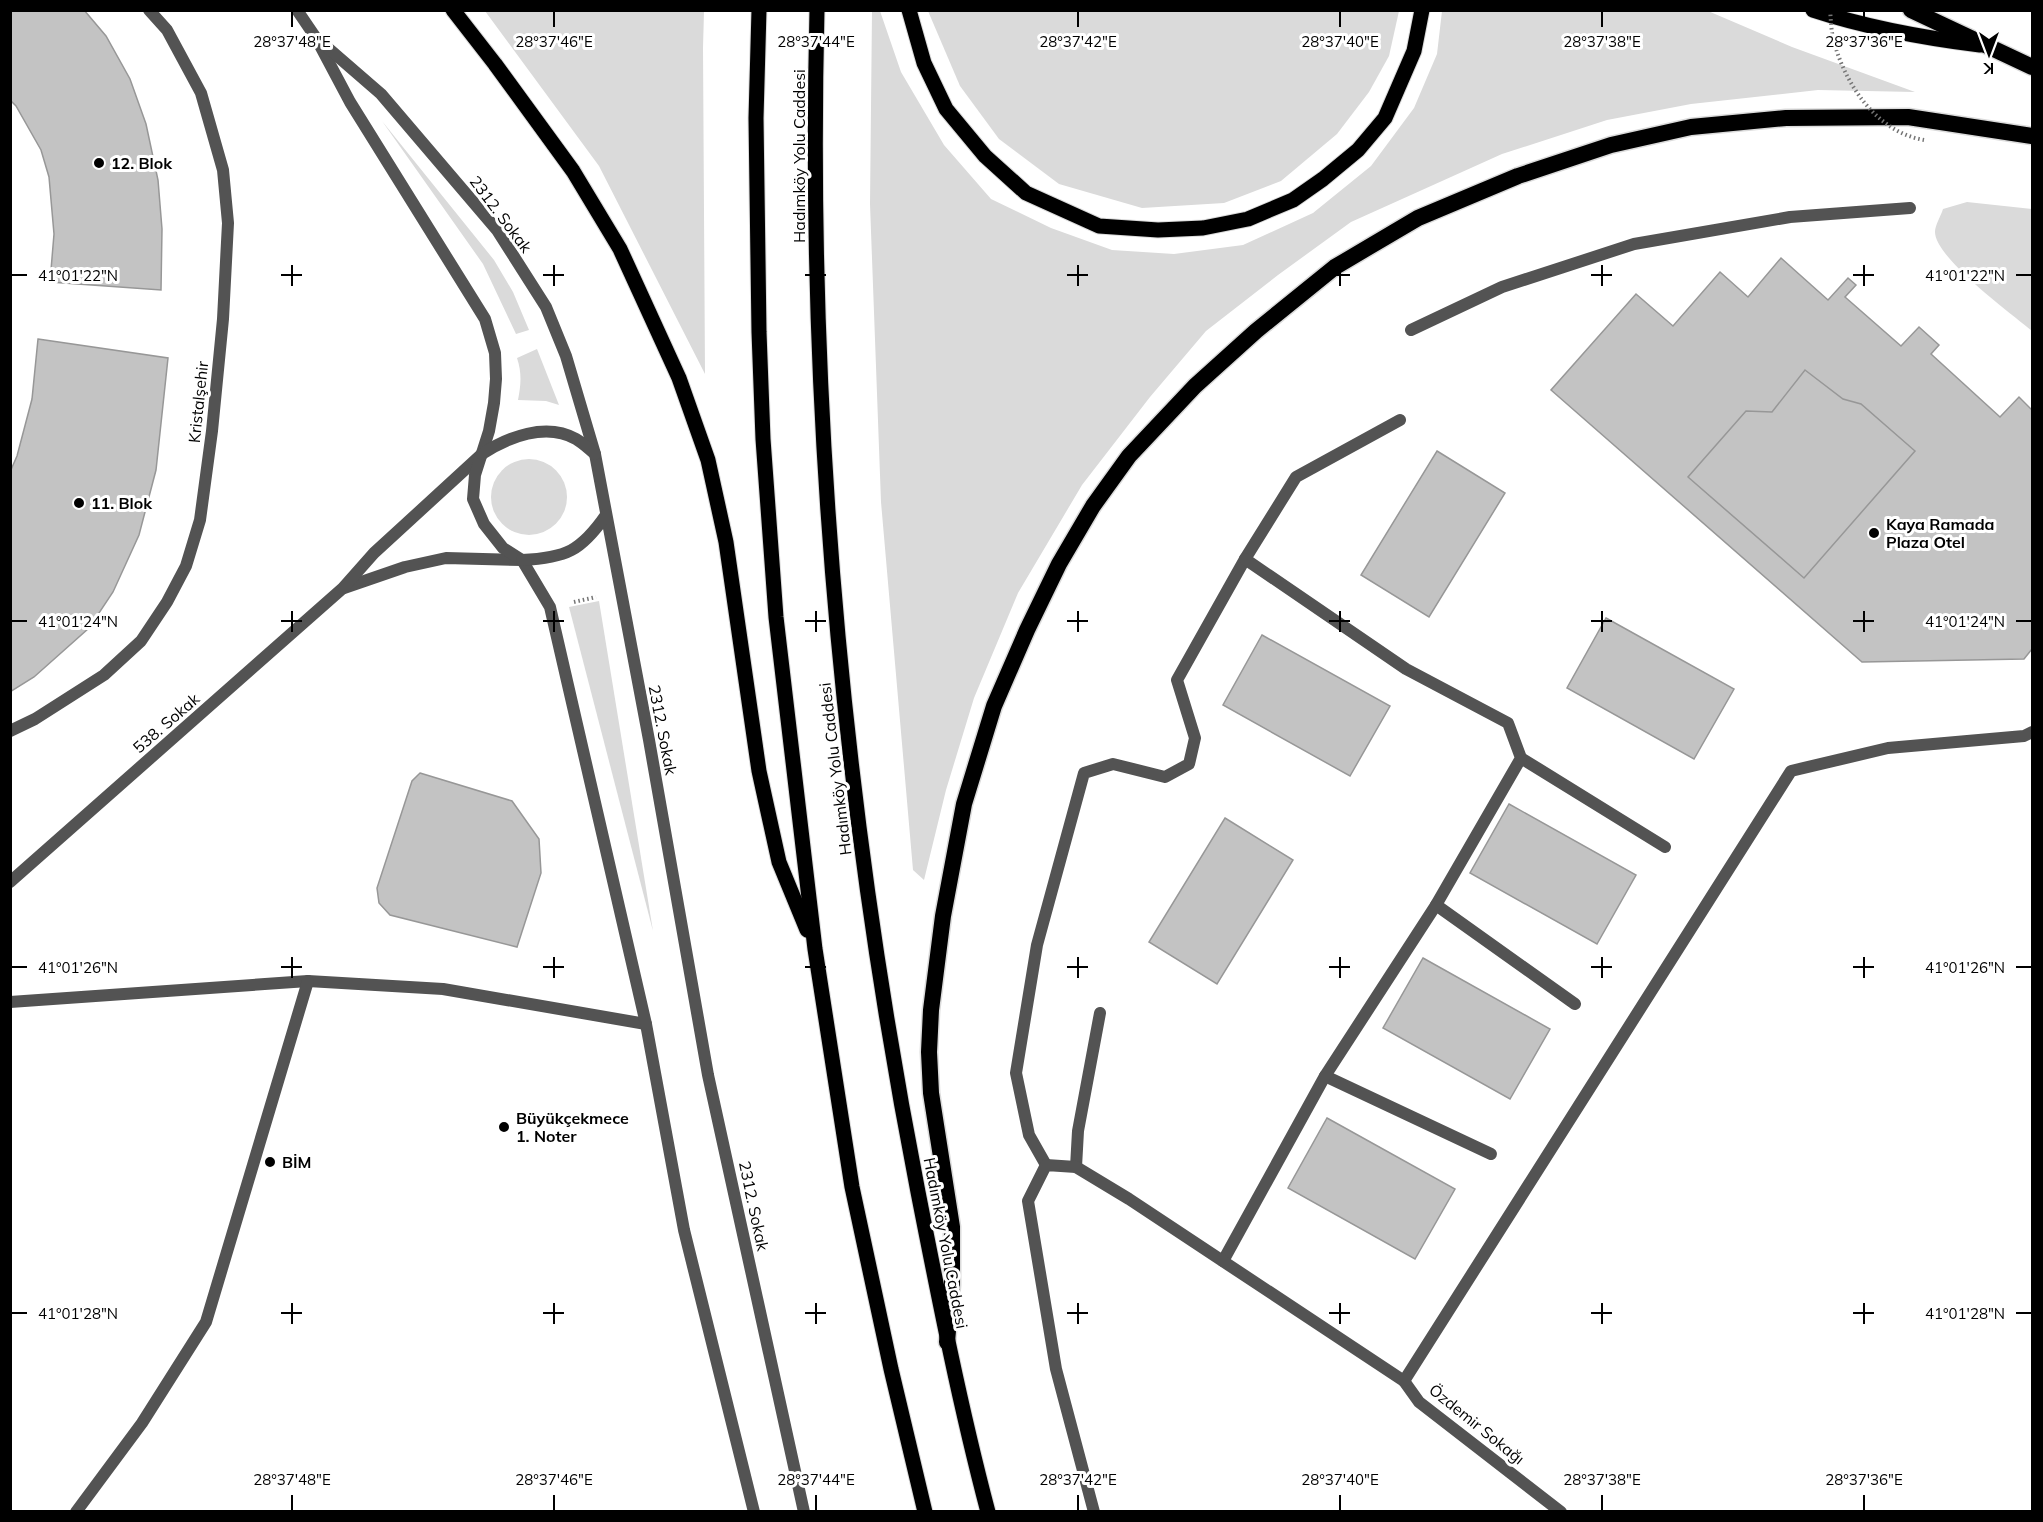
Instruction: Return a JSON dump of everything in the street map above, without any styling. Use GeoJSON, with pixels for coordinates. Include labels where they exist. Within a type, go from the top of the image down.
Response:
{"type":"FeatureCollection","features":[{"type":"Feature","properties":{"kind":"highway"},"geometry":{"type":"LineString","coordinates":[[1911,10],[2032,67]]}},
{"type":"Feature","properties":{"kind":"highway"},"geometry":{"type":"LineString","coordinates":[[947,1342],[952,1285],[952,1227],[931,1093],[929,1052],[931,1010],[940,939],[964,804],[994,706],[1027,630],[1059,564],[1094,506],[1129,456],[1195,386],[1256,331],[1335,267],[1418,218],[1518,176],[1611,145],[1691,127],[1786,118],[1908,117],[2032,136]]}},
{"type":"Feature","properties":{"kind":"main road"},"geometry":{"type":"LineString","coordinates":[[453,10],[573,171],[620,249],[679,378],[708,460],[726,542],[759,771],[779,862],[815,949]]}},
{"type":"Feature","properties":{"kind":"main road"},"geometry":{"type":"LineString","coordinates":[[759,10],[756,118],[759,332],[763,439],[776,617],[815,949],[852,1187],[891,1369],[926,1512]]}},
{"type":"Feature","properties":{"kind":"main road","name":"Hadımköy Yolu Caddesi"},"geometry":{"type":"LineString","coordinates":[[817,10],[815,101],[822,417],[843,696],[860,839],[900,1100],[947,1342],[988,1512]]}},
{"type":"Feature","properties":{"kind":"main road"},"geometry":{"type":"LineString","coordinates":[[909,10],[924,63],[946,108],[985,156],[1026,193],[1099,226],[1158,230],[1203,228],[1248,219],[1293,200],[1358,150],[1384,118],[1414,51],[1422,10]]}},
{"type":"Feature","properties":{"kind":"main road"},"geometry":{"type":"LineString","coordinates":[[1813,10],[1853,23],[1931,39],[1992,47]]}},
{"type":"Feature","properties":{"kind":"street","name":"Kristalşehir"},"geometry":{"type":"LineString","coordinates":[[10,731],[35,719],[104,675],[141,641],[167,602],[186,566],[200,520],[212,431],[223,319],[228,223],[223,170],[201,93],[166,30],[149,10]]}},
{"type":"Feature","properties":{"kind":"street","name":"2312. Sokak"},"geometry":{"type":"LineString","coordinates":[[297,10],[316,38],[350,102],[485,319],[495,353],[496,379],[494,403],[475,475],[473,499],[483,524],[503,548],[522,560],[550,608],[646,1023],[684,1230],[754,1512]]}},
{"type":"Feature","properties":{"kind":"street","name":"2312. Sokak"},"geometry":{"type":"LineString","coordinates":[[316,38],[381,94],[497,230],[546,307],[557,331],[595,454],[708,1075],[804,1512]]}},
{"type":"Feature","properties":{"kind":"street"},"geometry":{"type":"LineString","coordinates":[[1411,330],[1502,287],[1634,244],[1790,217],[1910,208]]}},
{"type":"Feature","properties":{"kind":"street"},"geometry":{"type":"LineString","coordinates":[[1046,1165],[1029,1135],[1016,1073],[1037,945],[1084,773],[1113,764],[1165,777],[1189,764],[1195,738],[1177,680],[1245,559],[1296,477],[1400,420]]}},
{"type":"Feature","properties":{"kind":"street"},"geometry":{"type":"LineString","coordinates":[[482,454],[501,442],[528,433],[552,432],[574,438],[595,454]]}},
{"type":"Feature","properties":{"kind":"street","name":"538. Sokak"},"geometry":{"type":"LineString","coordinates":[[10,882],[343,588],[374,553],[482,454]]}},
{"type":"Feature","properties":{"kind":"street"},"geometry":{"type":"LineString","coordinates":[[522,560],[559,557],[576,548],[592,535],[606,515]]}},
{"type":"Feature","properties":{"kind":"street","name":"538. Sokak"},"geometry":{"type":"LineString","coordinates":[[343,588],[405,567],[446,558],[522,560]]}},
{"type":"Feature","properties":{"kind":"street"},"geometry":{"type":"LineString","coordinates":[[1245,559],[1406,669],[1508,723],[1521,758],[1665,847]]}},
{"type":"Feature","properties":{"kind":"street"},"geometry":{"type":"LineString","coordinates":[[1404,1381],[1791,771],[1888,748],[2024,736],[2032,732]]}},
{"type":"Feature","properties":{"kind":"street"},"geometry":{"type":"LineString","coordinates":[[1223,1261],[1325,1076],[1436,904],[1521,758]]}},
{"type":"Feature","properties":{"kind":"street"},"geometry":{"type":"LineString","coordinates":[[1436,904],[1575,1004]]}},
{"type":"Feature","properties":{"kind":"street"},"geometry":{"type":"LineString","coordinates":[[10,1002],[308,981],[443,989],[646,1023]]}},
{"type":"Feature","properties":{"kind":"street"},"geometry":{"type":"LineString","coordinates":[[76,1512],[141,1423],[206,1322],[308,981]]}},
{"type":"Feature","properties":{"kind":"street"},"geometry":{"type":"LineString","coordinates":[[1046,1165],[1076,1167],[1078,1131],[1100,1013]]}},
{"type":"Feature","properties":{"kind":"street"},"geometry":{"type":"LineString","coordinates":[[1325,1076],[1491,1154]]}},
{"type":"Feature","properties":{"kind":"street"},"geometry":{"type":"LineString","coordinates":[[1046,1165],[1028,1201],[1056,1369],[1094,1512]]}},
{"type":"Feature","properties":{"kind":"street","name":"Özdemir Sokağı"},"geometry":{"type":"LineString","coordinates":[[1076,1167],[1129,1199],[1404,1381],[1419,1402],[1561,1512]]}},
{"type":"Feature","properties":{"kind":"path"},"geometry":{"type":"LineString","coordinates":[[1830,10],[1833,38],[1843,66],[1856,91],[1879,120],[1898,131],[1924,140]]}},
{"type":"Feature","properties":{"kind":"path"},"geometry":{"type":"LineString","coordinates":[[550,608],[620,592]]}},
{"type":"Feature","properties":{"kind":"shaded area"},"geometry":{"type":"Polygon","coordinates":[[[1399,10],[1389,56],[1369,92],[1337,134],[1281,181],[1224,203],[1142,208],[1059,184],[999,139],[960,86],[928,11],[1399,10]]]}},
{"type":"Feature","properties":{"kind":"shaded area"},"geometry":{"type":"Polygon","coordinates":[[[485,11],[704,11],[705,374],[599,166],[485,11]]]}},
{"type":"Feature","properties":{"kind":"shaded area"},"geometry":{"type":"Polygon","coordinates":[[[872,11],[880,11],[901,72],[944,145],[991,199],[1051,228],[1112,250],[1174,254],[1243,245],[1313,213],[1371,166],[1414,108],[1437,54],[1442,11],[1708,11],[1792,47],[1915,92],[1818,90],[1691,104],[1607,120],[1502,154],[1351,222],[1206,331],[1150,397],[1082,485],[1018,593],[974,698],[946,790],[924,880],[913,870],[881,502],[870,204],[872,11]]]}},
{"type":"Feature","properties":{"kind":"shaded area"},"geometry":{"type":"Polygon","coordinates":[[[382,121],[494,260],[513,292],[529,330],[516,334],[483,264],[382,121]]]}},
{"type":"Feature","properties":{"kind":"shaded area"},"geometry":{"type":"Polygon","coordinates":[[[1967,202],[2032,209],[2032,331],[1976,285],[1947,256],[1938,243],[1935,229],[1943,209],[1967,202]]]}},
{"type":"Feature","properties":{"kind":"shaded area"},"geometry":{"type":"Polygon","coordinates":[[[537,349],[559,405],[546,401],[518,400],[520,369],[517,358],[537,349]]]}},
{"type":"Feature","properties":{"kind":"shaded area"},"geometry":{"type":"Polygon","coordinates":[[[537,459],[550,465],[561,476],[567,489],[565,512],[550,529],[537,535],[521,535],[508,529],[493,512],[491,489],[497,476],[514,461],[537,459]]]}},
{"type":"Feature","properties":{"kind":"shaded area"},"geometry":{"type":"Polygon","coordinates":[[[599,601],[653,931],[569,607],[599,601]]]}},
{"type":"Feature","properties":{"kind":"building","name":"12. Blok"},"geometry":{"type":"Polygon","coordinates":[[[10,10],[84,10],[106,36],[130,79],[146,124],[158,180],[162,229],[161,290],[50,282],[54,234],[49,177],[41,150],[16,106],[10,100],[10,10]]]}},
{"type":"Feature","properties":{"kind":"building","name":"Kaya Ramada Plaza Otel"},"geometry":{"type":"Polygon","coordinates":[[[1781,258],[1828,300],[1848,278],[1856,285],[1845,297],[1901,346],[1919,327],[1939,345],[1931,354],[2000,417],[2019,397],[2032,410],[2032,649],[2024,659],[1862,662],[1551,390],[1636,294],[1673,326],[1720,272],[1748,297],[1781,258]]]}},
{"type":"Feature","properties":{"kind":"building","name":"11. Blok"},"geometry":{"type":"Polygon","coordinates":[[[38,339],[168,358],[156,470],[139,535],[113,592],[89,628],[34,677],[10,692],[10,472],[17,456],[32,399],[38,339]]]}},
{"type":"Feature","properties":{"kind":"building"},"geometry":{"type":"Polygon","coordinates":[[[1805,370],[1843,399],[1861,404],[1915,451],[1804,578],[1688,477],[1746,411],[1772,412],[1805,370]]]}},
{"type":"Feature","properties":{"kind":"building"},"geometry":{"type":"Polygon","coordinates":[[[1437,451],[1505,493],[1429,617],[1361,575],[1437,451]]]}},
{"type":"Feature","properties":{"kind":"building"},"geometry":{"type":"Polygon","coordinates":[[[1606,618],[1734,689],[1694,759],[1567,688],[1606,618]]]}},
{"type":"Feature","properties":{"kind":"building"},"geometry":{"type":"Polygon","coordinates":[[[1262,635],[1390,706],[1350,776],[1223,705],[1262,635]]]}},
{"type":"Feature","properties":{"kind":"building"},"geometry":{"type":"Polygon","coordinates":[[[420,773],[512,801],[539,839],[541,873],[517,947],[390,915],[379,903],[377,888],[412,781],[420,773]]]}},
{"type":"Feature","properties":{"kind":"building"},"geometry":{"type":"Polygon","coordinates":[[[1509,804],[1636,875],[1597,944],[1470,873],[1509,804]]]}},
{"type":"Feature","properties":{"kind":"building"},"geometry":{"type":"Polygon","coordinates":[[[1225,818],[1293,860],[1217,984],[1149,942],[1225,818]]]}},
{"type":"Feature","properties":{"kind":"building"},"geometry":{"type":"Polygon","coordinates":[[[1423,958],[1550,1029],[1510,1099],[1383,1028],[1423,958]]]}},
{"type":"Feature","properties":{"kind":"building"},"geometry":{"type":"Polygon","coordinates":[[[1327,1118],[1455,1189],[1415,1259],[1288,1188],[1327,1118]]]}},
{"type":"Feature","properties":{"kind":"place","name":"12. Blok"},"geometry":{"type":"Point","coordinates":[99,163]}},
{"type":"Feature","properties":{"kind":"place","name":"11. Blok"},"geometry":{"type":"Point","coordinates":[79,503]}},
{"type":"Feature","properties":{"kind":"place","name":"Kaya Ramada Plaza Otel"},"geometry":{"type":"Point","coordinates":[1874,533]}},
{"type":"Feature","properties":{"kind":"place","name":"Büyükçekmece 1. Noter"},"geometry":{"type":"Point","coordinates":[504,1127]}},
{"type":"Feature","properties":{"kind":"place","name":"BİM"},"geometry":{"type":"Point","coordinates":[270,1162]}}]}
